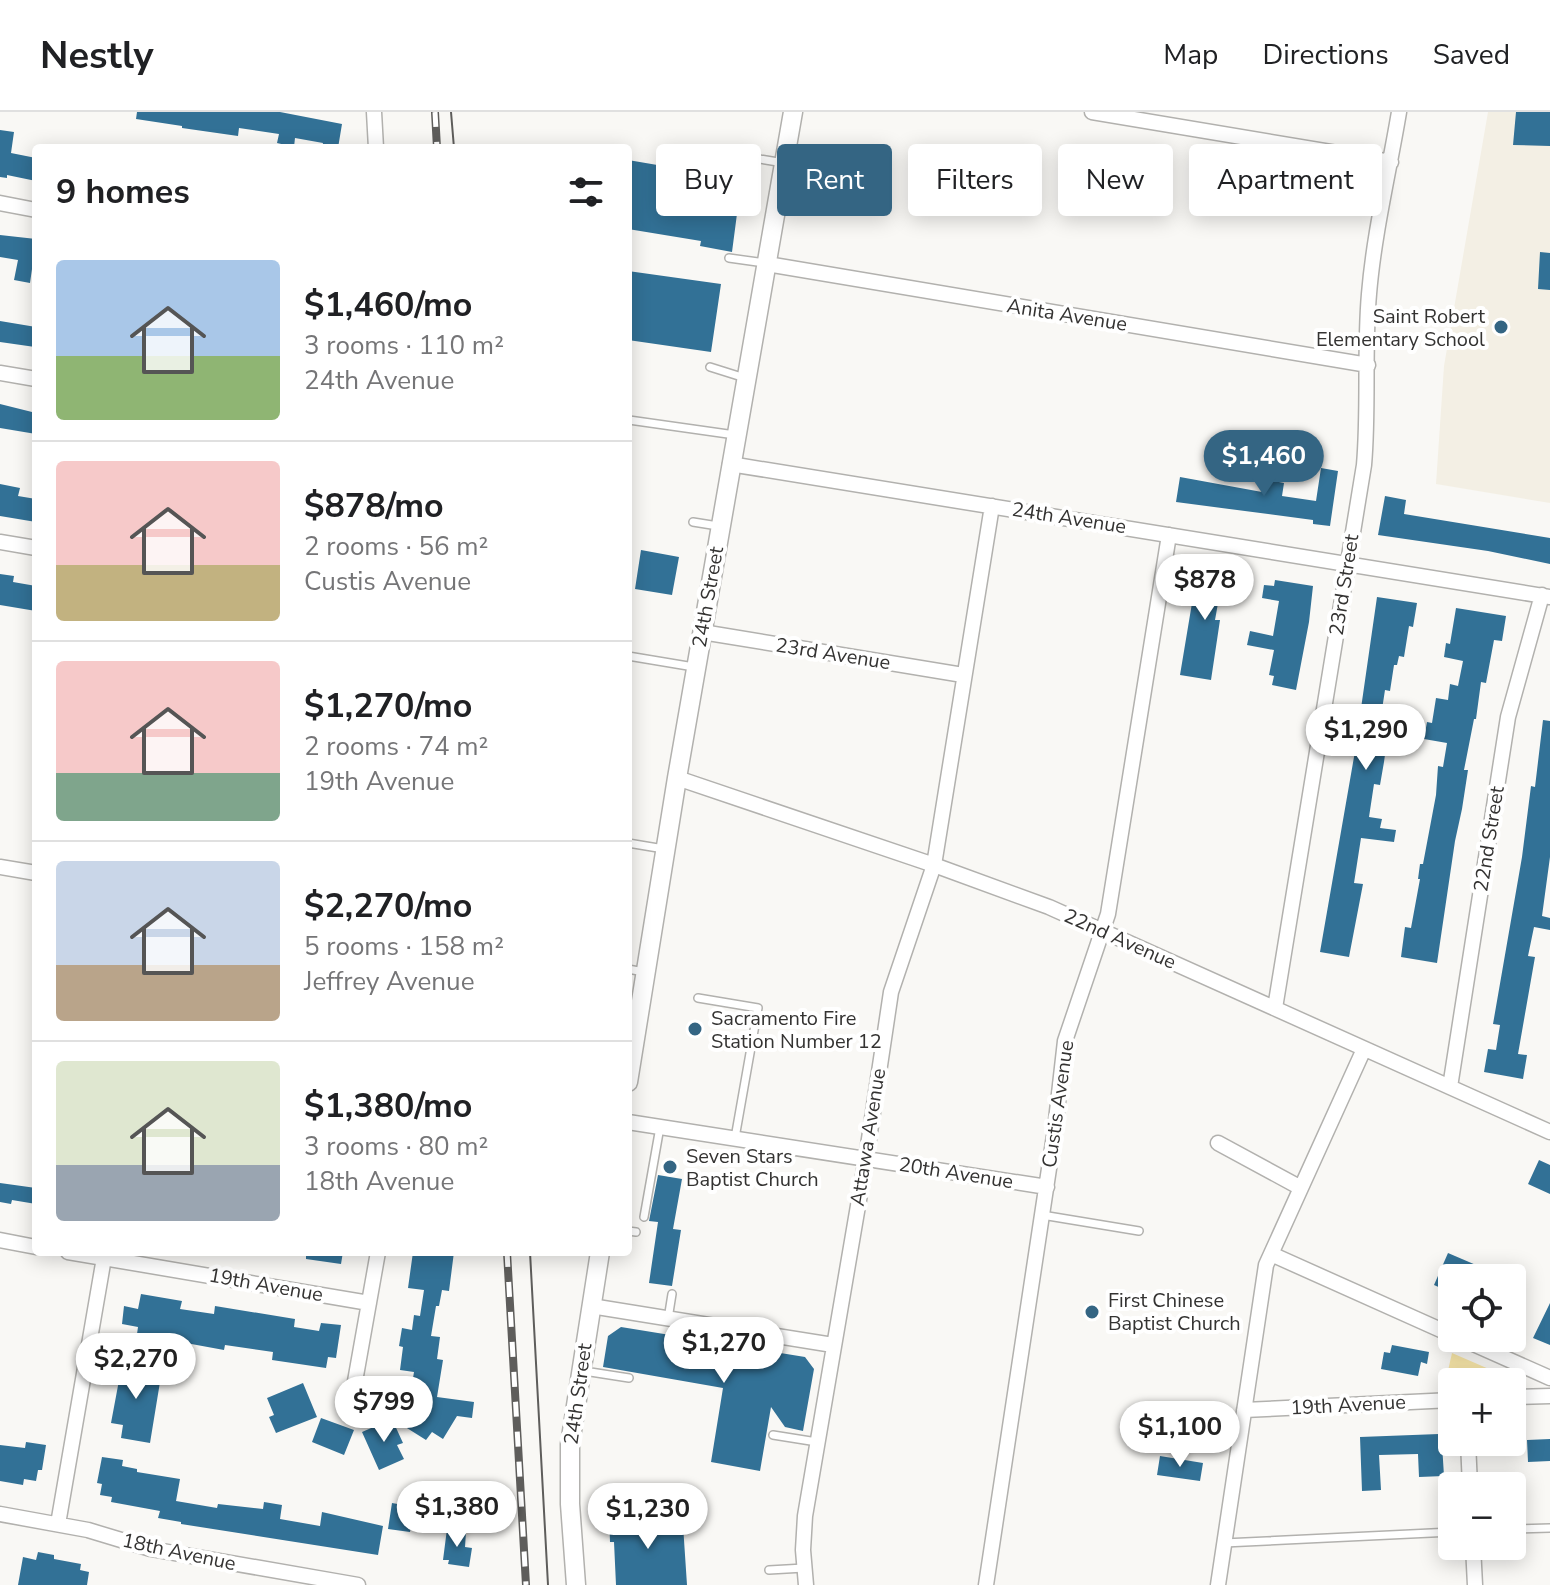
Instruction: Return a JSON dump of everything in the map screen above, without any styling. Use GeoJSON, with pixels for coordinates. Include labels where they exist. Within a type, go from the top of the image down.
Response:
{"type":"FeatureCollection","features":[{"type":"Feature","properties":{"kind":"street"},"geometry":{"type":"LineString","coordinates":[[374,112],[376,144]]}},
{"type":"Feature","properties":{"kind":"street","name":"24th Street"},"geometry":{"type":"LineString","coordinates":[[787,144],[793,112]]}},
{"type":"Feature","properties":{"kind":"street"},"geometry":{"type":"LineString","coordinates":[[1092,112],[1391,162]]}},
{"type":"Feature","properties":{"kind":"street","name":"23rd Street"},"geometry":{"type":"LineString","coordinates":[[1275,1008],[1364,465],[1368,426],[1369,290],[1399,112]]}},
{"type":"Feature","properties":{"kind":"street"},"geometry":{"type":"LineString","coordinates":[[0,203],[32,209]]}},
{"type":"Feature","properties":{"kind":"street","name":"24th Street"},"geometry":{"type":"LineString","coordinates":[[632,1033],[637,971],[666,849],[777,205]]}},
{"type":"Feature","properties":{"kind":"street","name":"Anita Avenue"},"geometry":{"type":"LineString","coordinates":[[767,264],[1368,365]]}},
{"type":"Feature","properties":{"kind":"street"},"geometry":{"type":"LineString","coordinates":[[0,373],[32,378]]}},
{"type":"Feature","properties":{"kind":"street","name":"24th Avenue"},"geometry":{"type":"LineString","coordinates":[[730,464],[1546,596]]}},
{"type":"Feature","properties":{"kind":"street","name":"Attawa Avenue"},"geometry":{"type":"LineString","coordinates":[[806,1585],[805,1516],[891,992],[934,865],[992,506]]}},
{"type":"Feature","properties":{"kind":"street","name":"Custis Avenue"},"geometry":{"type":"LineString","coordinates":[[986,1585],[1047,1187],[1065,1041],[1104,932],[1169,535]]}},
{"type":"Feature","properties":{"kind":"street"},"geometry":{"type":"LineString","coordinates":[[0,542],[32,547]]}},
{"type":"Feature","properties":{"kind":"street","name":"22nd Street"},"geometry":{"type":"LineString","coordinates":[[1450,1087],[1508,717],[1546,596]]}},
{"type":"Feature","properties":{"kind":"street","name":"23rd Avenue"},"geometry":{"type":"LineString","coordinates":[[702,632],[963,675]]}},
{"type":"Feature","properties":{"kind":"street","name":"22nd Avenue"},"geometry":{"type":"LineString","coordinates":[[677,778],[1049,907],[1550,1132]]}},
{"type":"Feature","properties":{"kind":"street"},"geometry":{"type":"LineString","coordinates":[[0,867],[32,872]]}},
{"type":"Feature","properties":{"kind":"street"},"geometry":{"type":"LineString","coordinates":[[1218,1585],[1266,1265],[1364,1049]]}},
{"type":"Feature","properties":{"kind":"street","name":"20th Avenue"},"geometry":{"type":"LineString","coordinates":[[632,1123],[1047,1187]]}},
{"type":"Feature","properties":{"kind":"street"},"geometry":{"type":"LineString","coordinates":[[1218,1143],[1301,1188]]}},
{"type":"Feature","properties":{"kind":"street"},"geometry":{"type":"LineString","coordinates":[[0,1240],[32,1246]]}},
{"type":"Feature","properties":{"kind":"street"},"geometry":{"type":"LineString","coordinates":[[1271,1254],[1438,1329]]}},
{"type":"Feature","properties":{"kind":"street"},"geometry":{"type":"LineString","coordinates":[[58,1524],[104,1256]]}},
{"type":"Feature","properties":{"kind":"street","name":"19th Avenue"},"geometry":{"type":"LineString","coordinates":[[110,1256],[369,1303]]}},
{"type":"Feature","properties":{"kind":"street"},"geometry":{"type":"LineString","coordinates":[[354,1387],[377,1256]]}},
{"type":"Feature","properties":{"kind":"street","name":"24th Street"},"geometry":{"type":"LineString","coordinates":[[576,1585],[570,1463],[580,1370],[599,1256]]}},
{"type":"Feature","properties":{"kind":"street"},"geometry":{"type":"LineString","coordinates":[[591,1306],[833,1345]]}},
{"type":"Feature","properties":{"kind":"street"},"geometry":{"type":"LineString","coordinates":[[1492,1352],[1550,1378]]}},
{"type":"Feature","properties":{"kind":"street"},"geometry":{"type":"LineString","coordinates":[[1526,1397],[1550,1396]]}},
{"type":"Feature","properties":{"kind":"street","name":"19th Avenue"},"geometry":{"type":"LineString","coordinates":[[1244,1410],[1438,1401]]}},
{"type":"Feature","properties":{"kind":"street","name":"18th Avenue"},"geometry":{"type":"LineString","coordinates":[[0,1514],[58,1524],[151,1549],[314,1581],[358,1585]]}},
{"type":"Feature","properties":{"kind":"street"},"geometry":{"type":"LineString","coordinates":[[1474,1560],[1475,1585]]}},
{"type":"Feature","properties":{"kind":"lane"},"geometry":{"type":"LineString","coordinates":[[729,258],[767,264]]}},
{"type":"Feature","properties":{"kind":"lane"},"geometry":{"type":"LineString","coordinates":[[710,367],[745,378]]}},
{"type":"Feature","properties":{"kind":"lane"},"geometry":{"type":"LineString","coordinates":[[632,420],[735,435]]}},
{"type":"Feature","properties":{"kind":"lane"},"geometry":{"type":"LineString","coordinates":[[693,522],[720,527]]}},
{"type":"Feature","properties":{"kind":"lane"},"geometry":{"type":"LineString","coordinates":[[632,657],[696,668]]}},
{"type":"Feature","properties":{"kind":"lane"},"geometry":{"type":"LineString","coordinates":[[632,844],[666,849]]}},
{"type":"Feature","properties":{"kind":"lane"},"geometry":{"type":"LineString","coordinates":[[698,998],[758,1008],[735,1138]]}},
{"type":"Feature","properties":{"kind":"lane"},"geometry":{"type":"LineString","coordinates":[[644,1217],[660,1127]]}},
{"type":"Feature","properties":{"kind":"lane"},"geometry":{"type":"LineString","coordinates":[[1042,1215],[1139,1231]]}},
{"type":"Feature","properties":{"kind":"lane"},"geometry":{"type":"LineString","coordinates":[[668,1319],[672,1294]]}},
{"type":"Feature","properties":{"kind":"lane"},"geometry":{"type":"LineString","coordinates":[[580,1370],[629,1378]]}},
{"type":"Feature","properties":{"kind":"lane"},"geometry":{"type":"LineString","coordinates":[[773,1435],[817,1442]]}},
{"type":"Feature","properties":{"kind":"lane"},"geometry":{"type":"LineString","coordinates":[[1526,1529],[1550,1528]]}},
{"type":"Feature","properties":{"kind":"lane"},"geometry":{"type":"LineString","coordinates":[[1224,1543],[1438,1533]]}},
{"type":"Feature","properties":{"kind":"lane"},"geometry":{"type":"LineString","coordinates":[[769,1570],[804,1568]]}},
{"type":"Feature","properties":{"kind":"shaded area","name":"Saint Robert Elementary School"},"geometry":{"type":"Polygon","coordinates":[[[1488,112],[1550,112],[1550,503],[1436,484],[1444,366],[1488,112]]]}},
{"type":"Feature","properties":{"kind":"shaded area"},"geometry":{"type":"Polygon","coordinates":[[[1452,1353],[1487,1368],[1449,1368],[1452,1353]]]}},
{"type":"Feature","properties":{"kind":"building"},"geometry":{"type":"Polygon","coordinates":[[[137,112],[280,112],[342,124],[339,144],[295,138],[294,144],[281,144],[277,143],[279,134],[239,128],[238,136],[136,119],[137,112]]]}},
{"type":"Feature","properties":{"kind":"building"},"geometry":{"type":"Polygon","coordinates":[[[1516,112],[1550,112],[1550,146],[1513,145],[1516,112]]]}},
{"type":"Feature","properties":{"kind":"building"},"geometry":{"type":"Polygon","coordinates":[[[0,130],[14,132],[11,153],[32,157],[32,180],[7,175],[7,178],[0,177],[0,130]]]}},
{"type":"Feature","properties":{"kind":"building"},"geometry":{"type":"Polygon","coordinates":[[[632,161],[656,165],[656,216],[737,216],[732,252],[700,246],[701,241],[632,230],[632,161]]]}},
{"type":"Feature","properties":{"kind":"building"},"geometry":{"type":"Polygon","coordinates":[[[0,235],[32,239],[30,283],[14,280],[18,260],[0,257],[0,235]]]}},
{"type":"Feature","properties":{"kind":"building"},"geometry":{"type":"Polygon","coordinates":[[[1540,252],[1550,253],[1550,290],[1538,289],[1540,252]]]}},
{"type":"Feature","properties":{"kind":"building"},"geometry":{"type":"Polygon","coordinates":[[[632,272],[721,284],[711,352],[632,341],[632,272]]]}},
{"type":"Feature","properties":{"kind":"building"},"geometry":{"type":"Polygon","coordinates":[[[0,321],[32,326],[32,347],[0,342],[0,321]]]}},
{"type":"Feature","properties":{"kind":"building"},"geometry":{"type":"Polygon","coordinates":[[[0,404],[32,412],[32,433],[0,428],[0,404]]]}},
{"type":"Feature","properties":{"kind":"building"},"geometry":{"type":"Polygon","coordinates":[[[1321,468],[1338,471],[1330,526],[1313,524],[1313,520],[1176,502],[1180,477],[1262,492],[1264,479],[1284,483],[1282,496],[1316,501],[1321,468]]]}},
{"type":"Feature","properties":{"kind":"building"},"geometry":{"type":"Polygon","coordinates":[[[0,484],[20,488],[18,496],[32,498],[32,521],[0,516],[0,484]]]}},
{"type":"Feature","properties":{"kind":"building"},"geometry":{"type":"Polygon","coordinates":[[[1385,496],[1406,500],[1404,514],[1550,538],[1550,564],[1488,551],[1378,535],[1385,496]]]}},
{"type":"Feature","properties":{"kind":"building"},"geometry":{"type":"Polygon","coordinates":[[[641,550],[679,557],[672,595],[635,589],[641,550]]]}},
{"type":"Feature","properties":{"kind":"building"},"geometry":{"type":"Polygon","coordinates":[[[1198,567],[1236,573],[1233,594],[1220,592],[1215,620],[1220,620],[1211,680],[1180,675],[1198,567]]]}},
{"type":"Feature","properties":{"kind":"building"},"geometry":{"type":"Polygon","coordinates":[[[0,574],[14,576],[13,582],[32,585],[32,610],[0,605],[0,574]]]}},
{"type":"Feature","properties":{"kind":"building"},"geometry":{"type":"Polygon","coordinates":[[[1275,580],[1313,586],[1296,690],[1272,685],[1274,676],[1269,675],[1274,650],[1247,645],[1250,631],[1273,636],[1279,601],[1262,598],[1264,585],[1274,586],[1275,580]]]}},
{"type":"Feature","properties":{"kind":"building"},"geometry":{"type":"Polygon","coordinates":[[[1377,597],[1417,603],[1404,657],[1399,656],[1397,665],[1394,665],[1390,691],[1385,690],[1381,716],[1390,718],[1380,785],[1374,784],[1369,817],[1382,819],[1380,828],[1396,830],[1394,842],[1361,838],[1354,883],[1363,884],[1349,957],[1320,952],[1354,757],[1377,597]]]}},
{"type":"Feature","properties":{"kind":"building"},"geometry":{"type":"Polygon","coordinates":[[[1456,608],[1506,616],[1502,641],[1494,640],[1486,683],[1481,682],[1464,770],[1468,770],[1437,963],[1401,957],[1405,927],[1411,928],[1420,864],[1423,864],[1436,795],[1438,766],[1443,767],[1447,743],[1424,739],[1427,722],[1432,723],[1436,698],[1448,700],[1450,684],[1458,686],[1463,661],[1444,657],[1446,643],[1450,644],[1456,608]]]}},
{"type":"Feature","properties":{"kind":"building"},"geometry":{"type":"Polygon","coordinates":[[[1543,720],[1550,721],[1550,857],[1542,916],[1550,918],[1550,930],[1534,927],[1528,956],[1535,957],[1518,1054],[1527,1055],[1523,1079],[1484,1072],[1488,1049],[1496,1050],[1500,1025],[1493,1024],[1531,786],[1535,787],[1543,720]]]}},
{"type":"Feature","properties":{"kind":"building"},"geometry":{"type":"Polygon","coordinates":[[[1539,1160],[1550,1165],[1550,1194],[1528,1184],[1539,1160]]]}},
{"type":"Feature","properties":{"kind":"building"},"geometry":{"type":"Polygon","coordinates":[[[658,1175],[682,1179],[673,1229],[681,1230],[672,1286],[649,1283],[658,1222],[649,1221],[658,1175]]]}},
{"type":"Feature","properties":{"kind":"building"},"geometry":{"type":"Polygon","coordinates":[[[0,1183],[32,1187],[32,1203],[12,1200],[11,1204],[0,1202],[0,1183]]]}},
{"type":"Feature","properties":{"kind":"building"},"geometry":{"type":"Polygon","coordinates":[[[1448,1253],[1474,1264],[1443,1264],[1448,1253]]]}},
{"type":"Feature","properties":{"kind":"building"},"geometry":{"type":"Polygon","coordinates":[[[306,1256],[342,1256],[341,1264],[306,1259],[306,1256]]]}},
{"type":"Feature","properties":{"kind":"building"},"geometry":{"type":"Polygon","coordinates":[[[412,1256],[453,1256],[449,1291],[442,1290],[431,1336],[440,1337],[437,1359],[443,1360],[437,1397],[474,1402],[472,1418],[457,1416],[443,1439],[432,1432],[426,1440],[391,1418],[401,1403],[408,1408],[414,1372],[400,1370],[403,1347],[399,1346],[402,1328],[412,1330],[414,1315],[420,1316],[424,1290],[408,1288],[412,1256]]]}},
{"type":"Feature","properties":{"kind":"building"},"geometry":{"type":"Polygon","coordinates":[[[141,1294],[182,1301],[180,1309],[214,1314],[215,1306],[295,1319],[294,1327],[319,1331],[321,1323],[341,1325],[336,1358],[328,1357],[326,1368],[272,1360],[273,1352],[225,1345],[224,1350],[137,1334],[138,1327],[122,1324],[124,1306],[138,1309],[141,1294]]]}},
{"type":"Feature","properties":{"kind":"building"},"geometry":{"type":"Polygon","coordinates":[[[1550,1303],[1550,1345],[1533,1338],[1550,1303]]]}},
{"type":"Feature","properties":{"kind":"building"},"geometry":{"type":"Polygon","coordinates":[[[621,1327],[805,1357],[814,1369],[803,1431],[785,1427],[771,1407],[760,1471],[711,1462],[723,1388],[603,1367],[608,1336],[621,1327]]]}},
{"type":"Feature","properties":{"kind":"building"},"geometry":{"type":"Polygon","coordinates":[[[1392,1345],[1429,1352],[1427,1364],[1421,1362],[1418,1376],[1381,1369],[1384,1352],[1390,1353],[1392,1345]]]}},
{"type":"Feature","properties":{"kind":"building"},"geometry":{"type":"Polygon","coordinates":[[[123,1359],[152,1363],[150,1380],[160,1382],[150,1443],[121,1438],[123,1425],[111,1423],[123,1359]]]}},
{"type":"Feature","properties":{"kind":"building"},"geometry":{"type":"Polygon","coordinates":[[[303,1383],[317,1417],[276,1433],[269,1417],[274,1415],[267,1398],[303,1383]]]}},
{"type":"Feature","properties":{"kind":"building"},"geometry":{"type":"Polygon","coordinates":[[[321,1418],[354,1430],[344,1455],[312,1442],[321,1418]]]}},
{"type":"Feature","properties":{"kind":"building"},"geometry":{"type":"Polygon","coordinates":[[[392,1419],[403,1443],[397,1445],[404,1459],[379,1470],[362,1432],[392,1419]]]}},
{"type":"Feature","properties":{"kind":"building"},"geometry":{"type":"Polygon","coordinates":[[[1438,1434],[1438,1456],[1443,1456],[1444,1472],[1438,1472],[1438,1476],[1419,1477],[1418,1454],[1379,1455],[1381,1490],[1362,1491],[1360,1437],[1438,1434]]]}},
{"type":"Feature","properties":{"kind":"building"},"geometry":{"type":"Polygon","coordinates":[[[1550,1439],[1550,1461],[1528,1462],[1527,1440],[1550,1439]]]}},
{"type":"Feature","properties":{"kind":"building"},"geometry":{"type":"Polygon","coordinates":[[[26,1442],[46,1445],[42,1470],[38,1470],[36,1481],[24,1479],[23,1485],[0,1481],[0,1445],[25,1448],[26,1442]]]}},
{"type":"Feature","properties":{"kind":"building"},"geometry":{"type":"Polygon","coordinates":[[[1160,1456],[1203,1463],[1200,1481],[1157,1475],[1160,1456]]]}},
{"type":"Feature","properties":{"kind":"building"},"geometry":{"type":"Polygon","coordinates":[[[102,1457],[123,1460],[122,1466],[137,1469],[137,1472],[180,1479],[176,1501],[217,1508],[218,1504],[263,1509],[264,1502],[282,1505],[280,1519],[320,1526],[322,1512],[383,1526],[378,1555],[181,1524],[158,1518],[160,1511],[111,1502],[112,1497],[100,1495],[102,1484],[97,1483],[102,1457]]]}},
{"type":"Feature","properties":{"kind":"building"},"geometry":{"type":"Polygon","coordinates":[[[392,1503],[414,1507],[410,1532],[388,1529],[392,1503]]]}},
{"type":"Feature","properties":{"kind":"building"},"geometry":{"type":"Polygon","coordinates":[[[609,1512],[683,1525],[687,1585],[616,1585],[609,1512]]]}},
{"type":"Feature","properties":{"kind":"building"},"geometry":{"type":"Polygon","coordinates":[[[447,1529],[466,1532],[465,1547],[472,1548],[469,1567],[448,1564],[449,1560],[443,1560],[447,1529]]]}},
{"type":"Feature","properties":{"kind":"building"},"geometry":{"type":"Polygon","coordinates":[[[38,1552],[54,1555],[54,1559],[81,1564],[80,1570],[89,1572],[87,1585],[18,1585],[23,1557],[36,1560],[38,1552]]]}},
{"type":"Feature","properties":{"kind":"tram line"},"geometry":{"type":"LineString","coordinates":[[451,112],[454,144]]}},
{"type":"Feature","properties":{"kind":"tram line"},"geometry":{"type":"LineString","coordinates":[[530,1256],[548,1585]]}},
{"type":"Feature","properties":{"kind":"railway"},"geometry":{"type":"LineString","coordinates":[[435,112],[437,144]]}},
{"type":"Feature","properties":{"kind":"railway"},"geometry":{"type":"LineString","coordinates":[[507,1256],[526,1585]]}},
{"type":"Feature","properties":{"kind":"place","name":"Saint Robert Elementary School"},"geometry":{"type":"Point","coordinates":[1501,327]}},
{"type":"Feature","properties":{"kind":"place","name":"Sacramento Fire Station Number 12"},"geometry":{"type":"Point","coordinates":[695,1029]}},
{"type":"Feature","properties":{"kind":"place","name":"Seven Stars Baptist Church"},"geometry":{"type":"Point","coordinates":[670,1167]}},
{"type":"Feature","properties":{"kind":"place","name":"First Chinese Baptist Church"},"geometry":{"type":"Point","coordinates":[1092,1312]}}]}
